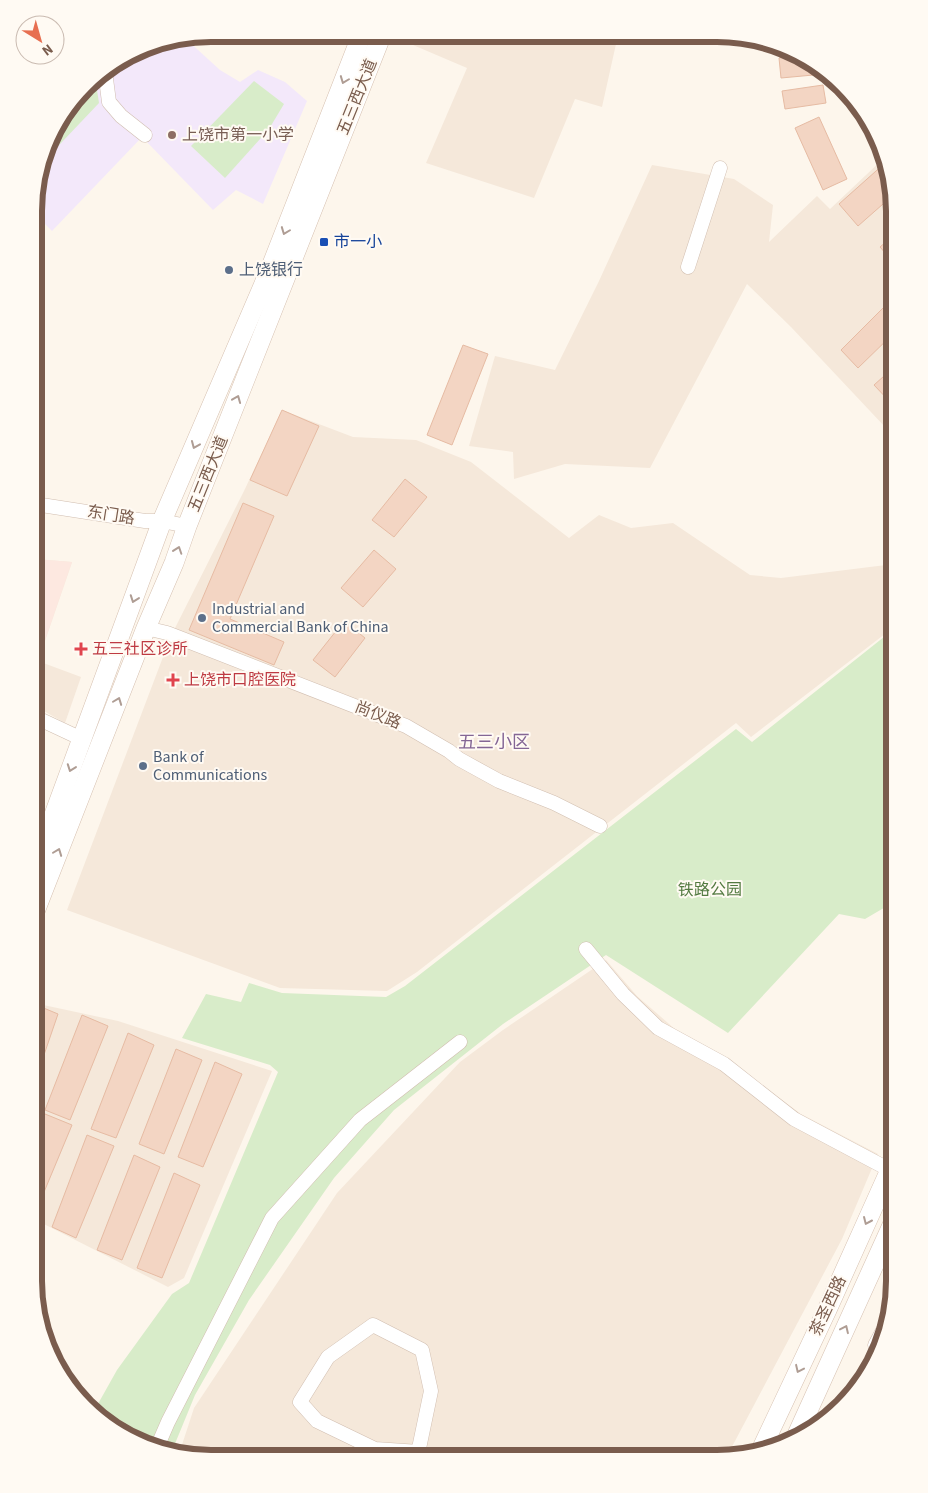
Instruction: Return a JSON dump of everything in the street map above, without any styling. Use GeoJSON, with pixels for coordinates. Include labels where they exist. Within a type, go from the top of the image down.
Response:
{"type":"FeatureCollection","features":[{"type":"Feature","properties":{"kind":"main road","name":"五三西大道"},"geometry":{"type":"LineString","coordinates":[[42,847],[162,521],[269,272],[359,42]]}},
{"type":"Feature","properties":{"kind":"main road","name":"五三西大道"},"geometry":{"type":"LineString","coordinates":[[42,894],[146,628],[174,564],[187,526],[379,42]]}},
{"type":"Feature","properties":{"kind":"main road","name":"茶圣西路"},"geometry":{"type":"LineString","coordinates":[[764,1444],[885,1180]]}},
{"type":"Feature","properties":{"kind":"main road","name":"茶圣西路"},"geometry":{"type":"LineString","coordinates":[[800,1429],[885,1241]]}},
{"type":"Feature","properties":{"kind":"street"},"geometry":{"type":"LineString","coordinates":[[106,79],[109,102],[120,116],[145,134]]}},
{"type":"Feature","properties":{"kind":"street"},"geometry":{"type":"LineString","coordinates":[[688,267],[720,168]]}},
{"type":"Feature","properties":{"kind":"street","name":"东门路"},"geometry":{"type":"LineString","coordinates":[[42,505],[187,526]]}},
{"type":"Feature","properties":{"kind":"street","name":"尚仪路"},"geometry":{"type":"LineString","coordinates":[[146,628],[167,633],[406,726],[458,759],[499,781],[600,826]]}},
{"type":"Feature","properties":{"kind":"street"},"geometry":{"type":"LineString","coordinates":[[42,721],[82,739]]}},
{"type":"Feature","properties":{"kind":"street"},"geometry":{"type":"LineString","coordinates":[[586,949],[623,994],[658,1028],[724,1064],[794,1119],[885,1162]]}},
{"type":"Feature","properties":{"kind":"street"},"geometry":{"type":"LineString","coordinates":[[159,1442],[272,1218],[360,1120],[460,1042]]}},
{"type":"Feature","properties":{"kind":"street"},"geometry":{"type":"LineString","coordinates":[[880,1253],[885,1257]]}},
{"type":"Feature","properties":{"kind":"street"},"geometry":{"type":"LineString","coordinates":[[382,1450],[375,1449],[317,1421],[300,1402],[328,1358],[373,1325],[422,1350],[431,1391],[419,1450]]}},
{"type":"Feature","properties":{"kind":"shaded area"},"geometry":{"type":"Polygon","coordinates":[[[414,42],[616,42],[602,107],[575,99],[534,198],[426,163],[467,68],[413,45],[414,42]]]}},
{"type":"Feature","properties":{"kind":"shaded area","name":"上饶市第一小学"},"geometry":{"type":"Polygon","coordinates":[[[191,44],[220,70],[240,82],[258,70],[285,82],[307,101],[263,204],[236,190],[213,210],[142,137],[52,231],[42,221],[42,211],[48,167],[55,147],[71,117],[84,100],[108,77],[127,65],[157,51],[191,44]]]}},
{"type":"Feature","properties":{"kind":"shaded area"},"geometry":{"type":"Polygon","coordinates":[[[878,163],[886,211],[886,428],[791,327],[747,284],[650,468],[565,464],[514,479],[513,452],[469,446],[495,356],[555,370],[599,281],[652,165],[734,179],[773,205],[769,242],[817,196],[830,209],[878,163]]]}},
{"type":"Feature","properties":{"kind":"shaded area"},"geometry":{"type":"Polygon","coordinates":[[[282,410],[353,437],[416,440],[471,462],[569,538],[599,515],[631,528],[673,523],[750,575],[781,578],[886,565],[886,633],[751,737],[736,723],[417,972],[387,991],[280,988],[67,910],[171,636],[244,491],[282,410]]]}},
{"type":"Feature","properties":{"kind":"shaded area"},"geometry":{"type":"Polygon","coordinates":[[[42,560],[72,562],[42,649],[42,560]]]}},
{"type":"Feature","properties":{"kind":"shaded area"},"geometry":{"type":"Polygon","coordinates":[[[42,560],[72,562],[42,649],[42,560]]]}},
{"type":"Feature","properties":{"kind":"shaded area"},"geometry":{"type":"Polygon","coordinates":[[[42,662],[81,677],[65,723],[42,710],[42,662]]]}},
{"type":"Feature","properties":{"kind":"shaded area"},"geometry":{"type":"Polygon","coordinates":[[[606,960],[637,996],[676,1030],[722,1056],[801,1114],[878,1154],[842,1239],[731,1449],[211,1450],[181,1448],[194,1408],[337,1193],[460,1062],[503,1030],[606,960]]]}},
{"type":"Feature","properties":{"kind":"shaded area"},"geometry":{"type":"Polygon","coordinates":[[[42,1005],[118,1021],[272,1071],[184,1278],[168,1287],[42,1223],[42,1005]]]}},
{"type":"Feature","properties":{"kind":"green space"},"geometry":{"type":"Polygon","coordinates":[[[254,81],[284,104],[269,129],[225,178],[191,146],[254,81]]]}},
{"type":"Feature","properties":{"kind":"green space"},"geometry":{"type":"Polygon","coordinates":[[[97,87],[99,103],[53,151],[71,117],[97,87]]]}},
{"type":"Feature","properties":{"kind":"green space","name":"铁路公园"},"geometry":{"type":"Polygon","coordinates":[[[886,636],[885,907],[865,919],[839,914],[728,1033],[606,955],[503,1024],[394,1110],[334,1178],[249,1300],[195,1395],[174,1446],[147,1438],[127,1428],[108,1416],[97,1406],[117,1370],[172,1294],[189,1283],[278,1072],[270,1065],[182,1038],[206,994],[241,1002],[249,983],[282,993],[386,997],[405,986],[736,729],[752,742],[886,636]]]}},
{"type":"Feature","properties":{"kind":"building"},"geometry":{"type":"Polygon","coordinates":[[[785,57],[816,75],[781,78],[779,58],[785,57]]]}},
{"type":"Feature","properties":{"kind":"building"},"geometry":{"type":"Polygon","coordinates":[[[823,85],[826,103],[785,109],[782,91],[823,85]]]}},
{"type":"Feature","properties":{"kind":"building"},"geometry":{"type":"Polygon","coordinates":[[[819,117],[847,179],[823,190],[795,128],[819,117]]]}},
{"type":"Feature","properties":{"kind":"building"},"geometry":{"type":"Polygon","coordinates":[[[880,168],[885,202],[858,226],[839,204],[880,168]]]}},
{"type":"Feature","properties":{"kind":"building"},"geometry":{"type":"Polygon","coordinates":[[[886,242],[886,254],[880,247],[886,242]]]}},
{"type":"Feature","properties":{"kind":"building"},"geometry":{"type":"Polygon","coordinates":[[[886,305],[886,341],[858,368],[841,350],[886,305]]]}},
{"type":"Feature","properties":{"kind":"building"},"geometry":{"type":"Polygon","coordinates":[[[463,345],[488,354],[452,445],[427,435],[463,345]]]}},
{"type":"Feature","properties":{"kind":"building"},"geometry":{"type":"Polygon","coordinates":[[[886,374],[886,397],[874,385],[886,374]]]}},
{"type":"Feature","properties":{"kind":"building"},"geometry":{"type":"Polygon","coordinates":[[[282,410],[319,426],[287,496],[250,480],[282,410]]]}},
{"type":"Feature","properties":{"kind":"building"},"geometry":{"type":"Polygon","coordinates":[[[405,479],[427,497],[394,537],[372,520],[405,479]]]}},
{"type":"Feature","properties":{"kind":"building"},"geometry":{"type":"Polygon","coordinates":[[[243,503],[274,516],[230,619],[284,642],[274,665],[189,630],[243,503]]]}},
{"type":"Feature","properties":{"kind":"building"},"geometry":{"type":"Polygon","coordinates":[[[374,550],[396,569],[363,607],[341,588],[374,550]]]}},
{"type":"Feature","properties":{"kind":"building"},"geometry":{"type":"Polygon","coordinates":[[[344,621],[365,638],[335,677],[313,660],[344,621]]]}},
{"type":"Feature","properties":{"kind":"building"},"geometry":{"type":"Polygon","coordinates":[[[42,1007],[58,1014],[42,1061],[42,1007]]]}},
{"type":"Feature","properties":{"kind":"building"},"geometry":{"type":"Polygon","coordinates":[[[82,1015],[108,1026],[70,1120],[45,1110],[82,1015]]]}},
{"type":"Feature","properties":{"kind":"building"},"geometry":{"type":"Polygon","coordinates":[[[128,1033],[154,1045],[116,1138],[91,1129],[128,1033]]]}},
{"type":"Feature","properties":{"kind":"building"},"geometry":{"type":"Polygon","coordinates":[[[176,1049],[202,1060],[164,1154],[139,1144],[176,1049]]]}},
{"type":"Feature","properties":{"kind":"building"},"geometry":{"type":"Polygon","coordinates":[[[215,1062],[242,1074],[203,1167],[178,1157],[215,1062]]]}},
{"type":"Feature","properties":{"kind":"building"},"geometry":{"type":"Polygon","coordinates":[[[45,1114],[72,1125],[42,1197],[42,1122],[45,1114]]]}},
{"type":"Feature","properties":{"kind":"building"},"geometry":{"type":"Polygon","coordinates":[[[87,1135],[114,1146],[76,1238],[52,1227],[87,1135]]]}},
{"type":"Feature","properties":{"kind":"building"},"geometry":{"type":"Polygon","coordinates":[[[134,1155],[160,1167],[122,1260],[97,1250],[134,1155]]]}},
{"type":"Feature","properties":{"kind":"building"},"geometry":{"type":"Polygon","coordinates":[[[174,1173],[200,1185],[162,1278],[137,1268],[174,1173]]]}},
{"type":"Feature","properties":{"kind":"place","name":"上饶市第一小学"},"geometry":{"type":"Point","coordinates":[172,135]}},
{"type":"Feature","properties":{"kind":"place","name":"市一小"},"geometry":{"type":"Point","coordinates":[324,242]}},
{"type":"Feature","properties":{"kind":"place","name":"上饶银行"},"geometry":{"type":"Point","coordinates":[229,270]}},
{"type":"Feature","properties":{"kind":"place","name":"Industrial and Commercial Bank of China"},"geometry":{"type":"Point","coordinates":[202,618]}},
{"type":"Feature","properties":{"kind":"place","name":"五三社区诊所"},"geometry":{"type":"Point","coordinates":[81,649]}},
{"type":"Feature","properties":{"kind":"place","name":"上饶市口腔医院"},"geometry":{"type":"Point","coordinates":[173,680]}},
{"type":"Feature","properties":{"kind":"place","name":"Bank of Communications"},"geometry":{"type":"Point","coordinates":[143,766]}},
{"type":"Feature","properties":{"kind":"district","name":"五三小区"},"geometry":{"type":"Point","coordinates":[494,742]}}]}
